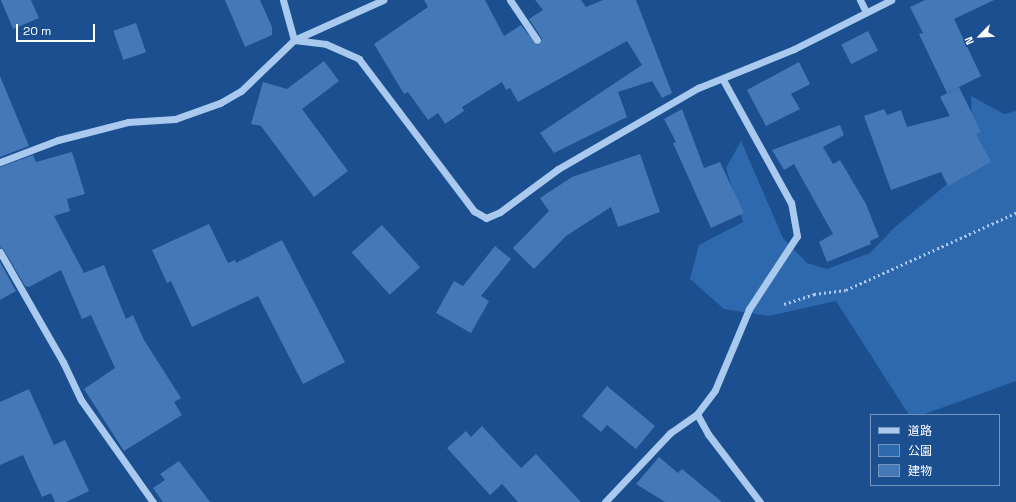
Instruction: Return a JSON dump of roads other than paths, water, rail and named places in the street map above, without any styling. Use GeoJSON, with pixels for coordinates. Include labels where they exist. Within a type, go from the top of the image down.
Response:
{"type":"FeatureCollection","features":[{"type":"Feature","properties":{"kind":"street"},"geometry":{"type":"LineString","coordinates":[[283,0],[294,40]]}},
{"type":"Feature","properties":{"kind":"street"},"geometry":{"type":"LineString","coordinates":[[0,162],[58,140],[128,122],[174,119],[220,103],[241,91],[294,40],[383,0]]}},
{"type":"Feature","properties":{"kind":"street"},"geometry":{"type":"LineString","coordinates":[[510,0],[537,40]]}},
{"type":"Feature","properties":{"kind":"street"},"geometry":{"type":"LineString","coordinates":[[860,0],[866,12]]}},
{"type":"Feature","properties":{"kind":"street"},"geometry":{"type":"LineString","coordinates":[[294,40],[326,44],[359,59],[474,211],[486,218],[500,212],[558,169],[698,88],[723,80],[794,49],[891,0]]}},
{"type":"Feature","properties":{"kind":"street"},"geometry":{"type":"LineString","coordinates":[[605,502],[670,433],[697,414],[715,390],[749,309],[797,236],[791,203],[723,80]]}},
{"type":"Feature","properties":{"kind":"street"},"geometry":{"type":"LineString","coordinates":[[0,252],[63,362],[81,400],[153,502]]}},
{"type":"Feature","properties":{"kind":"street"},"geometry":{"type":"LineString","coordinates":[[697,414],[708,434],[760,502]]}}]}
